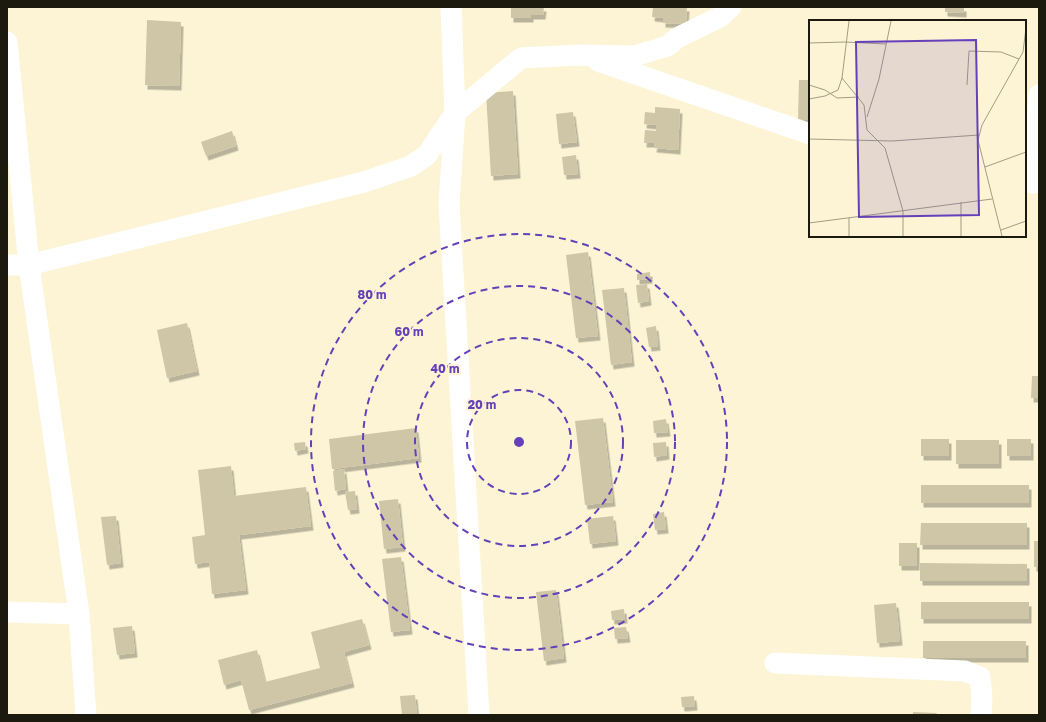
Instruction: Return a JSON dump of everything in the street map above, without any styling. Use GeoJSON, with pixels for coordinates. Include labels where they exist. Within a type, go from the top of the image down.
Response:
{"type":"FeatureCollection","features":[{"type":"Feature","properties":{"kind":"street"},"geometry":{"type":"LineString","coordinates":[[451,7],[455,113],[449,204],[479,715]]}},
{"type":"Feature","properties":{"kind":"street"},"geometry":{"type":"LineString","coordinates":[[7,264],[29,265],[364,182],[411,166],[427,155],[455,113],[521,58],[580,55],[634,56],[668,46],[677,38],[723,10]]}},
{"type":"Feature","properties":{"kind":"street"},"geometry":{"type":"LineString","coordinates":[[7,42],[29,265],[79,614],[86,715]]}},
{"type":"Feature","properties":{"kind":"street"},"geometry":{"type":"LineString","coordinates":[[580,55],[809,134]]}},
{"type":"Feature","properties":{"kind":"street"},"geometry":{"type":"LineString","coordinates":[[1032,183],[1039,95]]}},
{"type":"Feature","properties":{"kind":"street"},"geometry":{"type":"LineString","coordinates":[[7,612],[79,614]]}},
{"type":"Feature","properties":{"kind":"street"},"geometry":{"type":"LineString","coordinates":[[775,663],[965,671],[980,677],[982,698],[981,715]]}},
{"type":"Feature","properties":{"kind":"building"},"geometry":{"type":"Polygon","coordinates":[[[511,7],[544,7],[543,15],[531,15],[531,18],[511,18],[511,7]]]}},
{"type":"Feature","properties":{"kind":"building"},"geometry":{"type":"Polygon","coordinates":[[[653,7],[687,7],[686,24],[663,23],[663,18],[652,17],[653,7]]]}},
{"type":"Feature","properties":{"kind":"building"},"geometry":{"type":"Polygon","coordinates":[[[945,7],[964,7],[964,13],[945,12],[945,7]]]}},
{"type":"Feature","properties":{"kind":"building"},"geometry":{"type":"Polygon","coordinates":[[[147,20],[181,22],[179,86],[145,85],[147,20]]]}},
{"type":"Feature","properties":{"kind":"building"},"geometry":{"type":"Polygon","coordinates":[[[799,80],[809,80],[809,120],[798,120],[799,80]]]}},
{"type":"Feature","properties":{"kind":"building"},"geometry":{"type":"Polygon","coordinates":[[[513,91],[518,174],[491,176],[486,93],[513,91]]]}},
{"type":"Feature","properties":{"kind":"building"},"geometry":{"type":"Polygon","coordinates":[[[655,107],[680,109],[678,150],[654,148],[655,143],[644,143],[645,130],[656,131],[656,125],[644,124],[645,112],[655,113],[655,107]]]}},
{"type":"Feature","properties":{"kind":"building"},"geometry":{"type":"Polygon","coordinates":[[[573,112],[577,142],[559,144],[556,114],[573,112]]]}},
{"type":"Feature","properties":{"kind":"building"},"geometry":{"type":"Polygon","coordinates":[[[232,131],[236,146],[206,156],[201,142],[232,131]]]}},
{"type":"Feature","properties":{"kind":"building"},"geometry":{"type":"Polygon","coordinates":[[[576,155],[578,174],[564,175],[562,157],[576,155]]]}},
{"type":"Feature","properties":{"kind":"building"},"geometry":{"type":"Polygon","coordinates":[[[588,252],[598,336],[576,338],[566,255],[588,252]]]}},
{"type":"Feature","properties":{"kind":"building"},"geometry":{"type":"Polygon","coordinates":[[[650,272],[650,279],[637,280],[637,274],[650,272]]]}},
{"type":"Feature","properties":{"kind":"building"},"geometry":{"type":"Polygon","coordinates":[[[647,284],[649,301],[638,303],[636,285],[647,284]]]}},
{"type":"Feature","properties":{"kind":"building"},"geometry":{"type":"Polygon","coordinates":[[[624,288],[632,362],[611,365],[602,290],[624,288]]]}},
{"type":"Feature","properties":{"kind":"building"},"geometry":{"type":"Polygon","coordinates":[[[187,323],[197,371],[167,378],[157,330],[187,323]]]}},
{"type":"Feature","properties":{"kind":"building"},"geometry":{"type":"Polygon","coordinates":[[[656,326],[658,346],[649,347],[646,328],[656,326]]]}},
{"type":"Feature","properties":{"kind":"building"},"geometry":{"type":"Polygon","coordinates":[[[1032,376],[1039,376],[1039,398],[1031,398],[1032,376]]]}},
{"type":"Feature","properties":{"kind":"building"},"geometry":{"type":"Polygon","coordinates":[[[603,418],[613,502],[585,505],[575,421],[603,418]]]}},
{"type":"Feature","properties":{"kind":"building"},"geometry":{"type":"Polygon","coordinates":[[[666,419],[668,432],[654,433],[653,421],[666,419]]]}},
{"type":"Feature","properties":{"kind":"building"},"geometry":{"type":"Polygon","coordinates":[[[416,428],[419,458],[332,469],[329,439],[416,428]]]}},
{"type":"Feature","properties":{"kind":"building"},"geometry":{"type":"Polygon","coordinates":[[[921,439],[949,439],[949,456],[921,456],[921,439]]]}},
{"type":"Feature","properties":{"kind":"building"},"geometry":{"type":"Polygon","coordinates":[[[1007,439],[1031,439],[1031,456],[1007,456],[1007,439]]]}},
{"type":"Feature","properties":{"kind":"building"},"geometry":{"type":"Polygon","coordinates":[[[956,440],[999,440],[999,464],[956,464],[956,440]]]}},
{"type":"Feature","properties":{"kind":"building"},"geometry":{"type":"Polygon","coordinates":[[[305,442],[306,449],[295,451],[294,443],[305,442]]]}},
{"type":"Feature","properties":{"kind":"building"},"geometry":{"type":"Polygon","coordinates":[[[666,442],[667,455],[654,457],[653,443],[666,442]]]}},
{"type":"Feature","properties":{"kind":"building"},"geometry":{"type":"Polygon","coordinates":[[[231,466],[234,496],[306,487],[311,526],[239,535],[246,590],[212,594],[209,562],[195,564],[192,537],[205,535],[198,470],[231,466]]]}},
{"type":"Feature","properties":{"kind":"building"},"geometry":{"type":"Polygon","coordinates":[[[344,469],[346,489],[335,491],[333,471],[344,469]]]}},
{"type":"Feature","properties":{"kind":"building"},"geometry":{"type":"Polygon","coordinates":[[[921,485],[1029,485],[1029,503],[921,503],[921,485]]]}},
{"type":"Feature","properties":{"kind":"building"},"geometry":{"type":"Polygon","coordinates":[[[355,491],[357,509],[348,510],[345,492],[355,491]]]}},
{"type":"Feature","properties":{"kind":"building"},"geometry":{"type":"Polygon","coordinates":[[[398,499],[403,547],[384,549],[379,501],[398,499]]]}},
{"type":"Feature","properties":{"kind":"building"},"geometry":{"type":"Polygon","coordinates":[[[664,512],[666,529],[655,530],[653,514],[664,512]]]}},
{"type":"Feature","properties":{"kind":"building"},"geometry":{"type":"Polygon","coordinates":[[[116,516],[121,563],[107,565],[101,517],[116,516]]]}},
{"type":"Feature","properties":{"kind":"building"},"geometry":{"type":"Polygon","coordinates":[[[613,516],[616,541],[590,544],[587,519],[613,516]]]}},
{"type":"Feature","properties":{"kind":"building"},"geometry":{"type":"Polygon","coordinates":[[[921,523],[1027,523],[1027,545],[920,545],[921,523]]]}},
{"type":"Feature","properties":{"kind":"building"},"geometry":{"type":"Polygon","coordinates":[[[1034,541],[1039,541],[1039,567],[1034,567],[1034,541]]]}},
{"type":"Feature","properties":{"kind":"building"},"geometry":{"type":"Polygon","coordinates":[[[899,543],[917,543],[917,566],[899,566],[899,543]]]}},
{"type":"Feature","properties":{"kind":"building"},"geometry":{"type":"Polygon","coordinates":[[[401,557],[410,630],[391,632],[382,559],[401,557]]]}},
{"type":"Feature","properties":{"kind":"building"},"geometry":{"type":"Polygon","coordinates":[[[920,563],[1027,564],[1027,581],[920,581],[920,563]]]}},
{"type":"Feature","properties":{"kind":"building"},"geometry":{"type":"Polygon","coordinates":[[[556,590],[564,658],[544,661],[536,592],[556,590]]]}},
{"type":"Feature","properties":{"kind":"building"},"geometry":{"type":"Polygon","coordinates":[[[921,602],[1029,602],[1029,619],[921,619],[921,602]]]}},
{"type":"Feature","properties":{"kind":"building"},"geometry":{"type":"Polygon","coordinates":[[[896,603],[900,641],[877,643],[874,605],[896,603]]]}},
{"type":"Feature","properties":{"kind":"building"},"geometry":{"type":"Polygon","coordinates":[[[624,609],[625,619],[612,620],[611,611],[624,609]]]}},
{"type":"Feature","properties":{"kind":"building"},"geometry":{"type":"Polygon","coordinates":[[[362,619],[369,645],[344,652],[352,683],[249,710],[241,680],[224,685],[218,660],[257,650],[265,682],[320,668],[311,632],[362,619]]]}},
{"type":"Feature","properties":{"kind":"building"},"geometry":{"type":"Polygon","coordinates":[[[132,626],[135,653],[117,655],[113,628],[132,626]]]}},
{"type":"Feature","properties":{"kind":"building"},"geometry":{"type":"Polygon","coordinates":[[[626,627],[628,638],[615,639],[614,628],[626,627]]]}},
{"type":"Feature","properties":{"kind":"building"},"geometry":{"type":"Polygon","coordinates":[[[923,641],[1026,641],[1026,658],[923,658],[923,641]]]}},
{"type":"Feature","properties":{"kind":"building"},"geometry":{"type":"Polygon","coordinates":[[[415,695],[417,715],[402,715],[400,696],[415,695]]]}},
{"type":"Feature","properties":{"kind":"building"},"geometry":{"type":"Polygon","coordinates":[[[694,696],[695,706],[682,707],[681,697],[694,696]]]}},
{"type":"Feature","properties":{"kind":"building"},"geometry":{"type":"Polygon","coordinates":[[[913,712],[937,713],[936,715],[913,715],[913,712]]]}}]}
